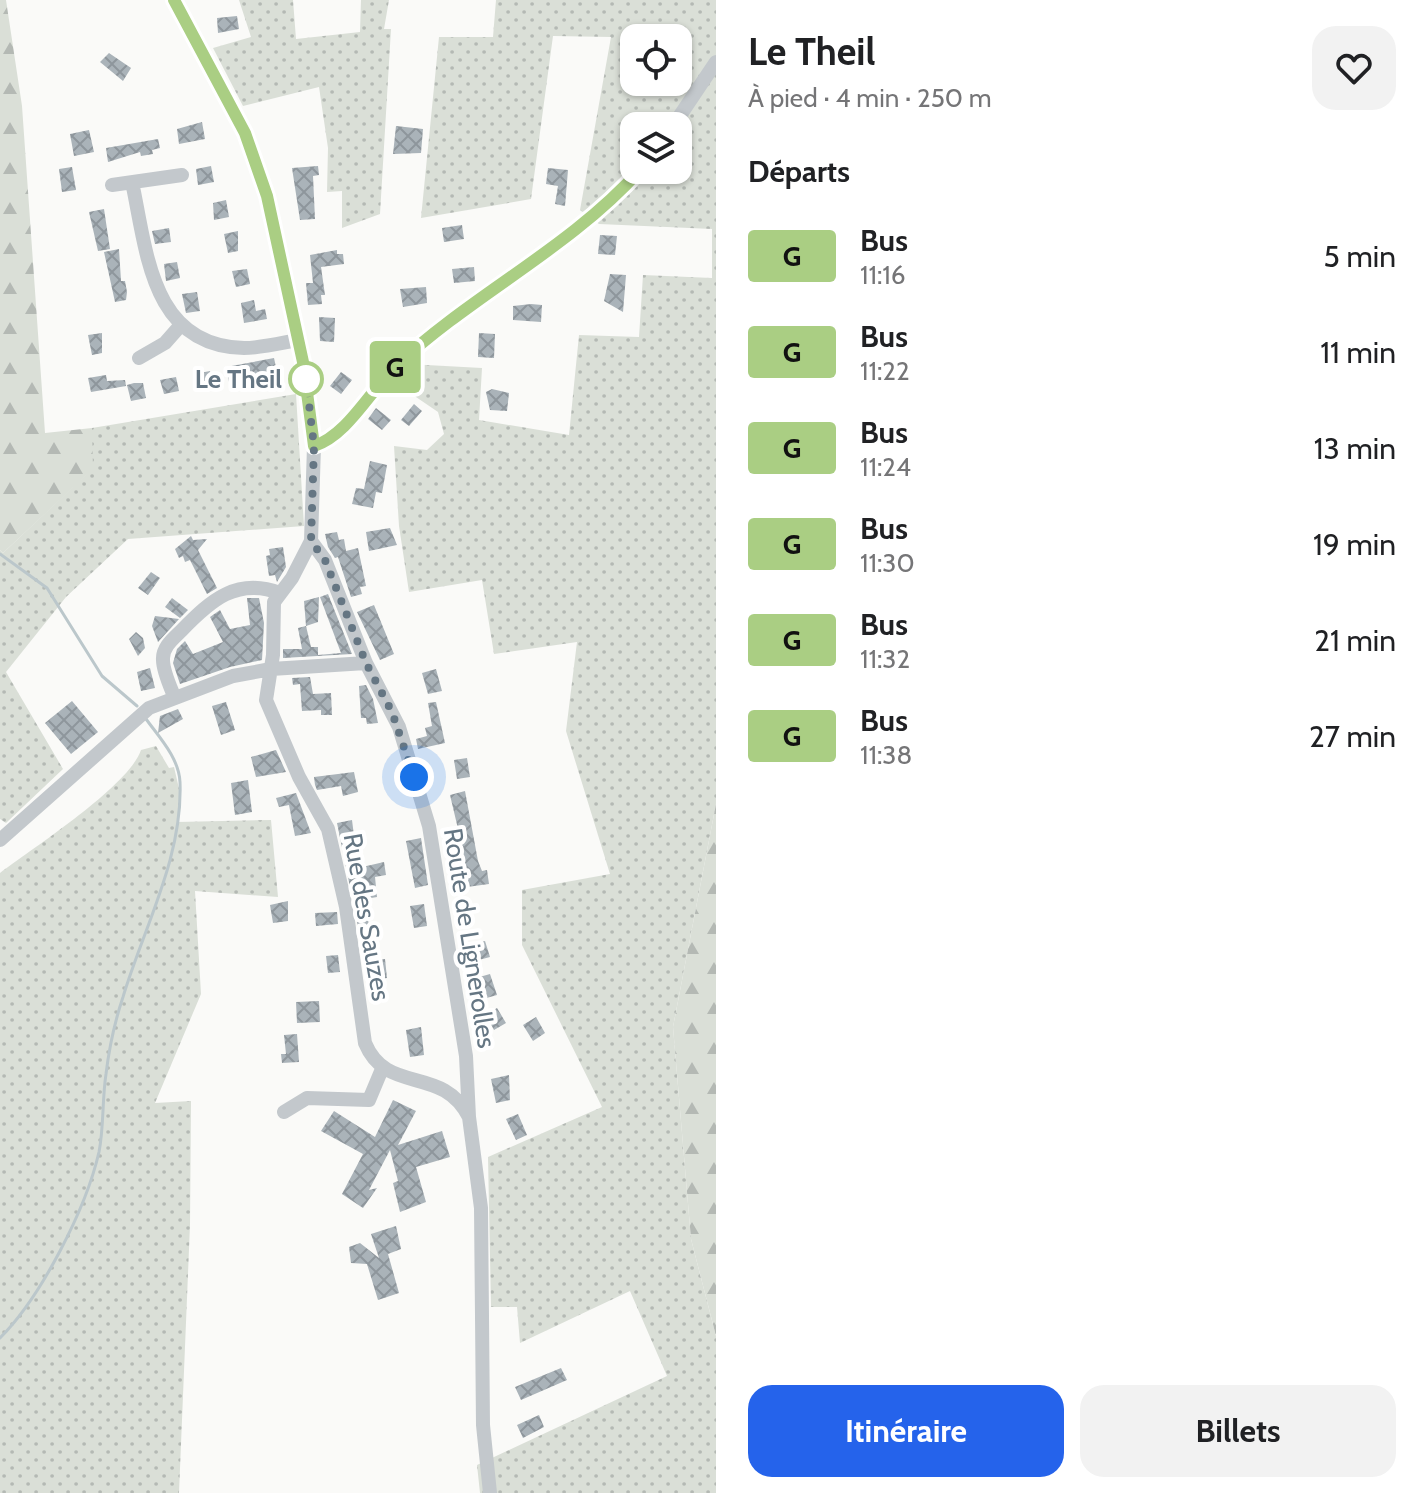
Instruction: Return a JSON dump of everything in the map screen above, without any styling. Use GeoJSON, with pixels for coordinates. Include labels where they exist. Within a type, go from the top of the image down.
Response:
{"type":"FeatureCollection","features":[{"type":"Feature","properties":{"kind":"street"},"geometry":{"type":"LineString","coordinates":[[174,0],[256,162],[267,196],[298,340],[314,446],[311,541],[292,578],[280,593],[261,586],[234,590],[207,604],[166,647],[163,660],[174,696]]}},
{"type":"Feature","properties":{"kind":"street"},"geometry":{"type":"LineString","coordinates":[[682,112],[716,62]]}},
{"type":"Feature","properties":{"kind":"street"},"geometry":{"type":"LineString","coordinates":[[112,185],[182,175]]}},
{"type":"Feature","properties":{"kind":"street"},"geometry":{"type":"LineString","coordinates":[[132,182],[157,291],[180,326],[198,337],[245,348],[298,340]]}},
{"type":"Feature","properties":{"kind":"street"},"geometry":{"type":"LineString","coordinates":[[314,446],[330,439],[397,365],[603,206],[626,184]]}},
{"type":"Feature","properties":{"kind":"street"},"geometry":{"type":"LineString","coordinates":[[139,358],[165,343],[180,326]]}},
{"type":"Feature","properties":{"kind":"street","name":"Route de Lignerolles"},"geometry":{"type":"LineString","coordinates":[[311,541],[325,560],[366,663],[399,727],[429,826],[467,1078],[469,1117]]}},
{"type":"Feature","properties":{"kind":"street","name":"Rue des Sauzes"},"geometry":{"type":"LineString","coordinates":[[280,593],[273,614],[268,706],[299,777],[328,829],[346,907],[365,1043],[371,1058],[382,1069]]}},
{"type":"Feature","properties":{"kind":"street"},"geometry":{"type":"LineString","coordinates":[[0,840],[140,715],[174,696],[233,676],[271,669],[366,663]]}},
{"type":"Feature","properties":{"kind":"street"},"geometry":{"type":"LineString","coordinates":[[284,1112],[307,1098],[369,1100],[382,1069],[444,1088],[460,1100],[469,1117],[481,1208],[483,1425],[490,1493]]}},
{"type":"Feature","properties":{"kind":"street"},"geometry":{"type":"LineString","coordinates":[[444,1088],[456,1087],[467,1078]]}},
{"type":"Feature","properties":{"kind":"green space"},"geometry":{"type":"Polygon","coordinates":[[[0,0],[6,0],[22,106],[45,433],[92,428],[93,469],[3,553],[0,550],[0,0]]]}},
{"type":"Feature","properties":{"kind":"green space"},"geometry":{"type":"Polygon","coordinates":[[[239,0],[293,0],[296,39],[360,32],[361,0],[389,0],[384,29],[391,29],[380,214],[342,228],[342,191],[327,192],[328,148],[319,87],[243,106],[213,48],[251,37],[239,0]]]}},
{"type":"Feature","properties":{"kind":"green space"},"geometry":{"type":"Polygon","coordinates":[[[496,0],[716,0],[716,804],[673,1027],[691,1239],[716,1336],[716,1493],[480,1493],[477,1465],[667,1376],[630,1291],[520,1343],[517,1307],[491,1307],[488,1157],[602,1107],[522,945],[522,890],[610,874],[566,731],[577,642],[494,654],[482,580],[409,592],[399,526],[394,446],[427,450],[444,434],[438,412],[391,380],[408,364],[482,368],[479,420],[569,435],[579,335],[639,337],[643,275],[712,278],[712,229],[599,224],[580,210],[611,37],[553,36],[531,199],[421,218],[439,37],[493,37],[496,0]]]}},
{"type":"Feature","properties":{"kind":"green space"},"geometry":{"type":"Polygon","coordinates":[[[296,394],[304,526],[128,539],[66,597],[6,672],[63,769],[6,823],[0,819],[0,550],[3,553],[92,469],[92,428],[296,394]]]}},
{"type":"Feature","properties":{"kind":"green space"},"geometry":{"type":"Polygon","coordinates":[[[156,746],[169,768],[174,767],[181,797],[177,822],[271,820],[278,897],[195,891],[201,994],[155,1103],[191,1101],[190,1225],[179,1493],[0,1493],[0,873],[100,798],[133,765],[141,750],[156,746]]]}},
{"type":"Feature","properties":{"kind":"green space"},"geometry":{"type":"Polygon","coordinates":[[[716,804],[716,1336],[691,1239],[673,1027],[716,804]]]}},
{"type":"Feature","properties":{"kind":"building"},"geometry":{"type":"Polygon","coordinates":[[[237,16],[239,29],[218,33],[217,18],[237,16]]]}},
{"type":"Feature","properties":{"kind":"building"},"geometry":{"type":"Polygon","coordinates":[[[109,53],[131,68],[123,81],[100,62],[109,53]]]}},
{"type":"Feature","properties":{"kind":"building"},"geometry":{"type":"Polygon","coordinates":[[[202,122],[205,139],[179,144],[177,129],[202,122]]]}},
{"type":"Feature","properties":{"kind":"building"},"geometry":{"type":"Polygon","coordinates":[[[396,126],[423,129],[421,153],[393,154],[396,126]]]}},
{"type":"Feature","properties":{"kind":"building"},"geometry":{"type":"Polygon","coordinates":[[[89,130],[94,152],[74,156],[70,134],[89,130]]]}},
{"type":"Feature","properties":{"kind":"building"},"geometry":{"type":"Polygon","coordinates":[[[158,139],[160,148],[152,150],[153,154],[141,156],[140,152],[108,162],[106,148],[158,139]]]}},
{"type":"Feature","properties":{"kind":"building"},"geometry":{"type":"Polygon","coordinates":[[[211,166],[214,182],[198,185],[196,169],[211,166]]]}},
{"type":"Feature","properties":{"kind":"building"},"geometry":{"type":"Polygon","coordinates":[[[318,166],[319,175],[313,176],[315,219],[300,220],[292,168],[318,166]]]}},
{"type":"Feature","properties":{"kind":"building"},"geometry":{"type":"Polygon","coordinates":[[[72,167],[76,190],[62,192],[59,169],[72,167]]]}},
{"type":"Feature","properties":{"kind":"building"},"geometry":{"type":"Polygon","coordinates":[[[548,168],[568,170],[565,206],[555,204],[558,186],[546,184],[548,168]]]}},
{"type":"Feature","properties":{"kind":"building"},"geometry":{"type":"Polygon","coordinates":[[[226,200],[229,217],[214,220],[213,203],[226,200]]]}},
{"type":"Feature","properties":{"kind":"building"},"geometry":{"type":"Polygon","coordinates":[[[104,209],[110,249],[98,251],[89,212],[104,209]]]}},
{"type":"Feature","properties":{"kind":"building"},"geometry":{"type":"Polygon","coordinates":[[[462,225],[464,239],[444,242],[442,228],[462,225]]]}},
{"type":"Feature","properties":{"kind":"building"},"geometry":{"type":"Polygon","coordinates":[[[169,228],[171,242],[155,244],[152,231],[169,228]]]}},
{"type":"Feature","properties":{"kind":"building"},"geometry":{"type":"Polygon","coordinates":[[[238,231],[238,251],[228,253],[224,234],[238,231]]]}},
{"type":"Feature","properties":{"kind":"building"},"geometry":{"type":"Polygon","coordinates":[[[600,235],[617,236],[615,255],[598,254],[600,235]]]}},
{"type":"Feature","properties":{"kind":"building"},"geometry":{"type":"Polygon","coordinates":[[[119,249],[121,281],[125,281],[127,292],[126,300],[115,302],[104,252],[119,249]]]}},
{"type":"Feature","properties":{"kind":"building"},"geometry":{"type":"Polygon","coordinates":[[[337,250],[337,254],[343,254],[344,264],[321,267],[325,295],[321,295],[322,304],[308,305],[306,283],[313,283],[310,255],[337,250]]]}},
{"type":"Feature","properties":{"kind":"building"},"geometry":{"type":"Polygon","coordinates":[[[177,262],[180,278],[166,281],[164,264],[177,262]]]}},
{"type":"Feature","properties":{"kind":"building"},"geometry":{"type":"Polygon","coordinates":[[[474,267],[475,281],[454,283],[452,269],[474,267]]]}},
{"type":"Feature","properties":{"kind":"building"},"geometry":{"type":"Polygon","coordinates":[[[247,269],[250,284],[236,287],[232,271],[247,269]]]}},
{"type":"Feature","properties":{"kind":"building"},"geometry":{"type":"Polygon","coordinates":[[[610,274],[626,275],[623,312],[604,301],[610,274]]]}},
{"type":"Feature","properties":{"kind":"building"},"geometry":{"type":"Polygon","coordinates":[[[426,287],[427,303],[403,307],[400,289],[426,287]]]}},
{"type":"Feature","properties":{"kind":"building"},"geometry":{"type":"Polygon","coordinates":[[[197,292],[200,311],[186,313],[182,294],[197,292]]]}},
{"type":"Feature","properties":{"kind":"building"},"geometry":{"type":"Polygon","coordinates":[[[254,300],[256,311],[265,309],[267,319],[244,323],[241,303],[254,300]]]}},
{"type":"Feature","properties":{"kind":"building"},"geometry":{"type":"Polygon","coordinates":[[[542,305],[541,322],[513,320],[513,306],[542,305]]]}},
{"type":"Feature","properties":{"kind":"building"},"geometry":{"type":"Polygon","coordinates":[[[319,317],[335,318],[334,342],[320,341],[319,317]]]}},
{"type":"Feature","properties":{"kind":"building"},"geometry":{"type":"Polygon","coordinates":[[[102,333],[102,353],[92,355],[88,335],[102,333]]]}},
{"type":"Feature","properties":{"kind":"building"},"geometry":{"type":"Polygon","coordinates":[[[479,333],[495,334],[494,358],[478,357],[479,333]]]}},
{"type":"Feature","properties":{"kind":"building"},"geometry":{"type":"Polygon","coordinates":[[[274,358],[279,381],[268,383],[267,376],[262,375],[229,382],[226,367],[274,358]]]}},
{"type":"Feature","properties":{"kind":"building"},"geometry":{"type":"Polygon","coordinates":[[[210,371],[212,385],[198,388],[195,374],[210,371]]]}},
{"type":"Feature","properties":{"kind":"building"},"geometry":{"type":"Polygon","coordinates":[[[341,372],[352,380],[341,394],[330,386],[341,372]]]}},
{"type":"Feature","properties":{"kind":"building"},"geometry":{"type":"Polygon","coordinates":[[[106,375],[107,381],[125,380],[126,386],[91,392],[88,378],[106,375]]]}},
{"type":"Feature","properties":{"kind":"building"},"geometry":{"type":"Polygon","coordinates":[[[176,377],[179,391],[164,394],[160,380],[176,377]]]}},
{"type":"Feature","properties":{"kind":"building"},"geometry":{"type":"Polygon","coordinates":[[[143,383],[146,398],[131,401],[127,385],[143,383]]]}},
{"type":"Feature","properties":{"kind":"building"},"geometry":{"type":"Polygon","coordinates":[[[492,389],[509,393],[507,411],[490,410],[486,392],[492,389]]]}},
{"type":"Feature","properties":{"kind":"building"},"geometry":{"type":"Polygon","coordinates":[[[414,404],[422,411],[409,426],[401,420],[414,404]]]}},
{"type":"Feature","properties":{"kind":"building"},"geometry":{"type":"Polygon","coordinates":[[[376,408],[391,420],[382,430],[368,419],[376,408]]]}},
{"type":"Feature","properties":{"kind":"building"},"geometry":{"type":"Polygon","coordinates":[[[370,461],[387,465],[382,493],[376,492],[373,508],[352,504],[356,488],[364,489],[370,461]]]}},
{"type":"Feature","properties":{"kind":"building"},"geometry":{"type":"Polygon","coordinates":[[[390,528],[397,545],[369,551],[366,532],[390,528]]]}},
{"type":"Feature","properties":{"kind":"building"},"geometry":{"type":"Polygon","coordinates":[[[337,532],[339,540],[344,539],[346,551],[358,548],[366,586],[360,587],[362,594],[351,597],[338,557],[335,558],[328,547],[325,534],[337,532]]]}},
{"type":"Feature","properties":{"kind":"building"},"geometry":{"type":"Polygon","coordinates":[[[191,536],[193,540],[207,539],[198,550],[217,588],[207,594],[190,560],[185,562],[183,556],[179,558],[175,549],[191,536]]]}},
{"type":"Feature","properties":{"kind":"building"},"geometry":{"type":"Polygon","coordinates":[[[283,547],[286,567],[277,582],[275,575],[269,576],[266,556],[270,555],[269,549],[283,547]]]}},
{"type":"Feature","properties":{"kind":"building"},"geometry":{"type":"Polygon","coordinates":[[[151,572],[160,578],[148,595],[138,588],[151,572]]]}},
{"type":"Feature","properties":{"kind":"building"},"geometry":{"type":"Polygon","coordinates":[[[328,594],[352,654],[283,658],[283,649],[302,649],[298,628],[306,626],[311,647],[318,647],[318,655],[341,653],[320,597],[328,594]]]}},
{"type":"Feature","properties":{"kind":"building"},"geometry":{"type":"Polygon","coordinates":[[[319,597],[318,622],[306,626],[304,601],[319,597]]]}},
{"type":"Feature","properties":{"kind":"building"},"geometry":{"type":"Polygon","coordinates":[[[172,598],[188,610],[180,618],[165,607],[172,598]]]}},
{"type":"Feature","properties":{"kind":"building"},"geometry":{"type":"Polygon","coordinates":[[[247,598],[259,598],[264,623],[262,660],[180,684],[173,663],[177,649],[185,641],[193,654],[223,642],[210,617],[220,610],[230,629],[250,625],[247,598]]]}},
{"type":"Feature","properties":{"kind":"building"},"geometry":{"type":"Polygon","coordinates":[[[374,605],[394,654],[380,660],[357,612],[374,605]]]}},
{"type":"Feature","properties":{"kind":"building"},"geometry":{"type":"Polygon","coordinates":[[[155,616],[179,619],[158,642],[152,626],[155,616]]]}},
{"type":"Feature","properties":{"kind":"building"},"geometry":{"type":"Polygon","coordinates":[[[136,632],[143,638],[145,648],[138,656],[129,639],[136,632]]]}},
{"type":"Feature","properties":{"kind":"building"},"geometry":{"type":"Polygon","coordinates":[[[150,668],[155,688],[141,691],[137,672],[150,668]]]}},
{"type":"Feature","properties":{"kind":"building"},"geometry":{"type":"Polygon","coordinates":[[[436,669],[442,691],[428,694],[422,673],[436,669]]]}},
{"type":"Feature","properties":{"kind":"building"},"geometry":{"type":"Polygon","coordinates":[[[310,677],[313,694],[331,693],[332,715],[321,715],[321,710],[302,711],[300,684],[293,685],[292,678],[310,677]]]}},
{"type":"Feature","properties":{"kind":"building"},"geometry":{"type":"Polygon","coordinates":[[[366,685],[373,699],[378,723],[367,724],[366,718],[361,718],[359,686],[366,685]]]}},
{"type":"Feature","properties":{"kind":"building"},"geometry":{"type":"Polygon","coordinates":[[[72,701],[98,732],[71,754],[45,723],[72,701]]]}},
{"type":"Feature","properties":{"kind":"building"},"geometry":{"type":"Polygon","coordinates":[[[226,702],[235,730],[221,735],[212,706],[226,702]]]}},
{"type":"Feature","properties":{"kind":"building"},"geometry":{"type":"Polygon","coordinates":[[[436,702],[445,743],[418,749],[416,739],[427,736],[425,728],[432,726],[428,703],[436,702]]]}},
{"type":"Feature","properties":{"kind":"building"},"geometry":{"type":"Polygon","coordinates":[[[178,709],[183,719],[158,733],[160,716],[178,709]]]}},
{"type":"Feature","properties":{"kind":"building"},"geometry":{"type":"Polygon","coordinates":[[[276,750],[286,772],[256,777],[251,757],[276,750]]]}},
{"type":"Feature","properties":{"kind":"building"},"geometry":{"type":"Polygon","coordinates":[[[467,758],[470,777],[457,779],[454,760],[467,758]]]}},
{"type":"Feature","properties":{"kind":"building"},"geometry":{"type":"Polygon","coordinates":[[[354,772],[358,792],[343,796],[341,786],[317,790],[314,777],[354,772]]]}},
{"type":"Feature","properties":{"kind":"building"},"geometry":{"type":"Polygon","coordinates":[[[248,780],[252,812],[235,815],[231,783],[248,780]]]}},
{"type":"Feature","properties":{"kind":"building"},"geometry":{"type":"Polygon","coordinates":[[[465,791],[478,861],[482,871],[487,870],[489,884],[467,887],[463,850],[450,795],[465,791]]]}},
{"type":"Feature","properties":{"kind":"building"},"geometry":{"type":"Polygon","coordinates":[[[296,793],[311,833],[295,836],[289,805],[279,807],[276,798],[296,793]]]}},
{"type":"Feature","properties":{"kind":"building"},"geometry":{"type":"Polygon","coordinates":[[[352,820],[358,868],[384,862],[386,875],[375,877],[377,897],[365,899],[371,940],[361,941],[337,823],[352,820]]]}},
{"type":"Feature","properties":{"kind":"building"},"geometry":{"type":"Polygon","coordinates":[[[421,838],[428,885],[415,888],[406,841],[421,838]]]}},
{"type":"Feature","properties":{"kind":"building"},"geometry":{"type":"Polygon","coordinates":[[[288,901],[288,921],[273,923],[270,905],[288,901]]]}},
{"type":"Feature","properties":{"kind":"building"},"geometry":{"type":"Polygon","coordinates":[[[424,904],[427,926],[414,928],[410,906],[424,904]]]}},
{"type":"Feature","properties":{"kind":"building"},"geometry":{"type":"Polygon","coordinates":[[[337,912],[338,924],[316,926],[315,913],[337,912]]]}},
{"type":"Feature","properties":{"kind":"building"},"geometry":{"type":"Polygon","coordinates":[[[485,941],[490,957],[475,961],[471,945],[485,941]]]}},
{"type":"Feature","properties":{"kind":"building"},"geometry":{"type":"Polygon","coordinates":[[[338,955],[340,972],[328,973],[326,956],[338,955]]]}},
{"type":"Feature","properties":{"kind":"building"},"geometry":{"type":"Polygon","coordinates":[[[385,959],[387,978],[373,980],[371,961],[385,959]]]}},
{"type":"Feature","properties":{"kind":"building"},"geometry":{"type":"Polygon","coordinates":[[[490,974],[497,995],[483,999],[476,978],[490,974]]]}},
{"type":"Feature","properties":{"kind":"building"},"geometry":{"type":"Polygon","coordinates":[[[319,1001],[320,1022],[297,1023],[296,1002],[319,1001]]]}},
{"type":"Feature","properties":{"kind":"building"},"geometry":{"type":"Polygon","coordinates":[[[497,1008],[506,1023],[494,1030],[486,1015],[497,1008]]]}},
{"type":"Feature","properties":{"kind":"building"},"geometry":{"type":"Polygon","coordinates":[[[536,1017],[545,1033],[533,1041],[523,1025],[536,1017]]]}},
{"type":"Feature","properties":{"kind":"building"},"geometry":{"type":"Polygon","coordinates":[[[421,1027],[424,1055],[410,1057],[406,1030],[421,1027]]]}},
{"type":"Feature","properties":{"kind":"building"},"geometry":{"type":"Polygon","coordinates":[[[297,1034],[299,1062],[282,1063],[281,1054],[286,1054],[284,1035],[297,1034]]]}},
{"type":"Feature","properties":{"kind":"building"},"geometry":{"type":"Polygon","coordinates":[[[509,1075],[510,1100],[496,1103],[491,1079],[509,1075]]]}},
{"type":"Feature","properties":{"kind":"building"},"geometry":{"type":"Polygon","coordinates":[[[393,1100],[416,1111],[398,1145],[442,1131],[450,1157],[416,1167],[426,1202],[400,1212],[393,1183],[398,1181],[390,1150],[369,1190],[377,1188],[363,1208],[342,1194],[363,1154],[321,1131],[334,1111],[375,1137],[393,1100]]]}},
{"type":"Feature","properties":{"kind":"building"},"geometry":{"type":"Polygon","coordinates":[[[518,1114],[527,1135],[516,1140],[506,1119],[518,1114]]]}},
{"type":"Feature","properties":{"kind":"building"},"geometry":{"type":"Polygon","coordinates":[[[396,1226],[401,1249],[388,1254],[399,1293],[378,1300],[367,1264],[351,1263],[349,1247],[360,1243],[379,1258],[371,1234],[396,1226]]]}},
{"type":"Feature","properties":{"kind":"building"},"geometry":{"type":"Polygon","coordinates":[[[561,1368],[567,1380],[521,1400],[515,1387],[561,1368]]]}},
{"type":"Feature","properties":{"kind":"building"},"geometry":{"type":"Polygon","coordinates":[[[539,1415],[544,1427],[523,1438],[517,1425],[539,1415]]]}},
{"type":"Feature","properties":{"kind":"waterway"},"geometry":{"type":"LineString","coordinates":[[0,554],[47,588],[102,676],[137,706]]}},
{"type":"Feature","properties":{"kind":"waterway"},"geometry":{"type":"LineString","coordinates":[[0,1338],[46,1276],[73,1225],[93,1175],[101,1143],[105,1084],[115,1025],[169,865],[179,810],[179,773],[168,748],[146,719]]}},
{"type":"Feature","properties":{"kind":"bus line","name":"G"},"geometry":{"type":"LineString","coordinates":[[174,0],[245,133],[267,196],[303,362],[314,446],[330,439],[397,365],[558,243],[628,184]]}},
{"type":"Feature","properties":{"kind":"place","name":"Le Theil"},"geometry":{"type":"Point","coordinates":[306,379]}},
{"type":"Feature","properties":{"kind":"route"},"geometry":{"type":"LineString","coordinates":[[306,379],[314,446],[311,541],[325,560],[366,663],[399,727],[414,777]]}}]}
